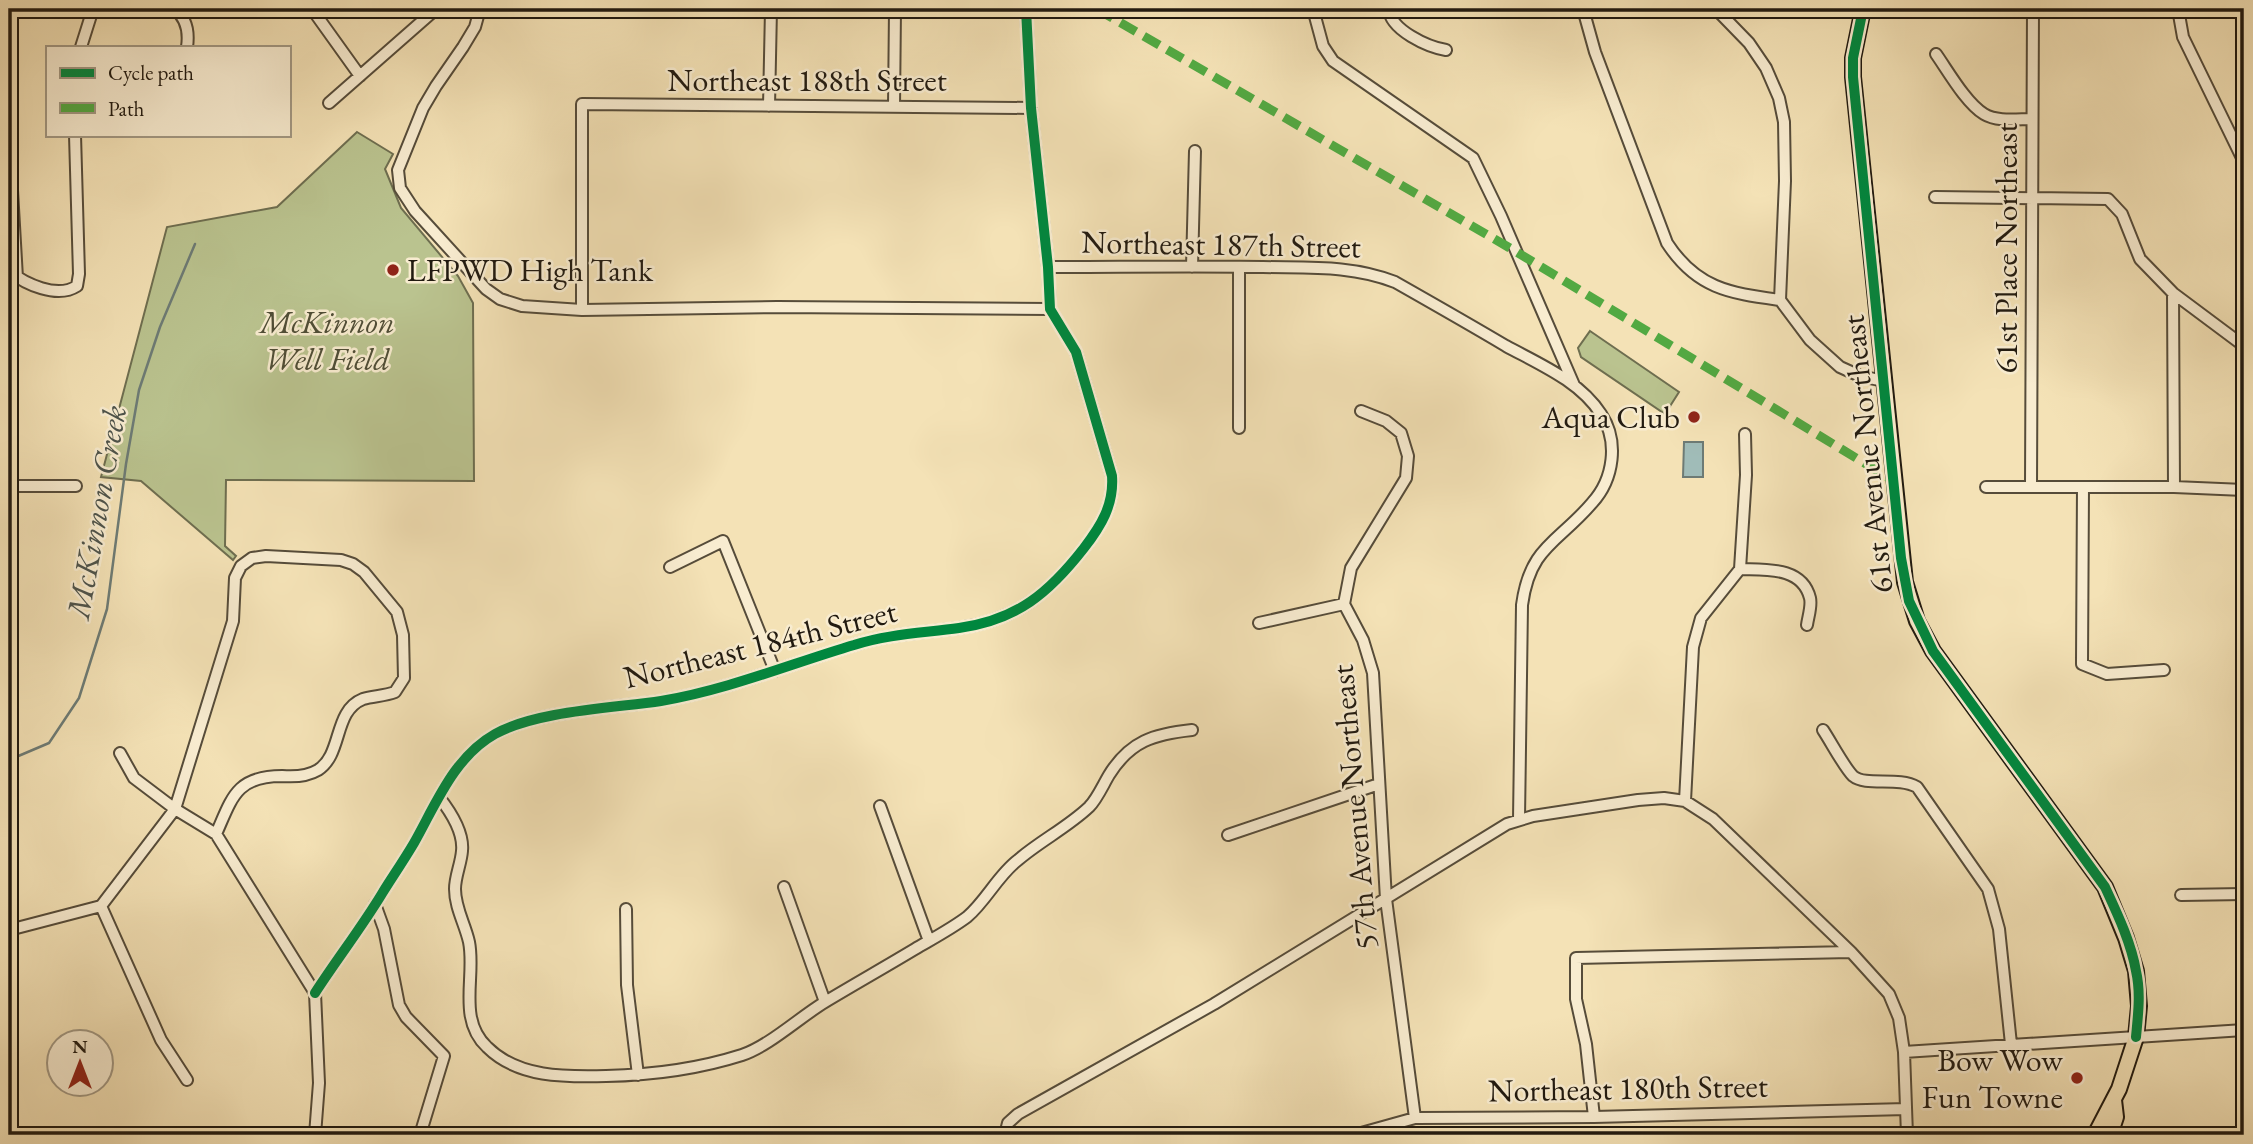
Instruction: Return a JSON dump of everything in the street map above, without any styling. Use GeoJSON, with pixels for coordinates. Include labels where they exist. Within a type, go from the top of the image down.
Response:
{"type":"FeatureCollection","features":[{"type":"Feature","properties":{"kind":"main road","name":"61st Avenue Northeast"},"geometry":{"type":"LineString","coordinates":[[1863,9],[1853,58],[1853,77],[1901,558],[1909,601],[1933,652],[2105,887],[2115,909],[2136,971],[2139,1006],[2136,1037],[2114,1100],[2095,1135]]}},
{"type":"Feature","properties":{"kind":"main road","name":"61st Avenue Northeast"},"geometry":{"type":"LineString","coordinates":[[2110,1135],[2116,1117],[2114,1100]]}},
{"type":"Feature","properties":{"kind":"street"},"geometry":{"type":"LineString","coordinates":[[81,46],[93,9]]}},
{"type":"Feature","properties":{"kind":"street"},"geometry":{"type":"LineString","coordinates":[[174,9],[185,20],[188,30],[187,46]]}},
{"type":"Feature","properties":{"kind":"street"},"geometry":{"type":"LineString","coordinates":[[312,9],[360,76]]}},
{"type":"Feature","properties":{"kind":"street"},"geometry":{"type":"LineString","coordinates":[[329,103],[436,9]]}},
{"type":"Feature","properties":{"kind":"street"},"geometry":{"type":"LineString","coordinates":[[480,9],[475,27],[423,108],[398,170],[400,188],[432,232],[486,289],[500,299],[522,306],[582,310],[776,307],[1050,309],[1031,108],[1026,9]]}},
{"type":"Feature","properties":{"kind":"street"},"geometry":{"type":"LineString","coordinates":[[769,106],[771,9]]}},
{"type":"Feature","properties":{"kind":"street"},"geometry":{"type":"LineString","coordinates":[[894,107],[895,9]]}},
{"type":"Feature","properties":{"kind":"street"},"geometry":{"type":"LineString","coordinates":[[1313,9],[1323,46],[1334,61],[1473,158],[1574,385],[1600,412],[1609,431],[1612,450],[1608,478],[1594,502],[1543,550],[1524,586],[1521,619],[1519,819]]}},
{"type":"Feature","properties":{"kind":"street"},"geometry":{"type":"LineString","coordinates":[[1389,9],[1390,17],[1396,25],[1430,47],[1446,50]]}},
{"type":"Feature","properties":{"kind":"street"},"geometry":{"type":"LineString","coordinates":[[1583,9],[1600,65],[1667,243],[1677,258],[1691,273],[1709,284],[1733,292],[1780,300]]}},
{"type":"Feature","properties":{"kind":"street"},"geometry":{"type":"LineString","coordinates":[[1716,9],[1749,43],[1766,68],[1779,98],[1784,121],[1785,181],[1780,300],[1810,340],[1831,360],[1860,376],[1884,381]]}},
{"type":"Feature","properties":{"kind":"street","name":"61st Place Northeast"},"geometry":{"type":"LineString","coordinates":[[2031,487],[2034,9]]}},
{"type":"Feature","properties":{"kind":"street"},"geometry":{"type":"LineString","coordinates":[[2178,9],[2183,37],[2244,162]]}},
{"type":"Feature","properties":{"kind":"street"},"geometry":{"type":"LineString","coordinates":[[1936,54],[1973,104],[1984,114],[1999,118],[2032,119]]}},
{"type":"Feature","properties":{"kind":"street","name":"Northeast 188th Street"},"geometry":{"type":"LineString","coordinates":[[582,310],[582,104],[1031,108]]}},
{"type":"Feature","properties":{"kind":"street"},"geometry":{"type":"LineString","coordinates":[[9,138],[13,274],[39,287],[69,291],[76,286],[79,274],[75,136]]}},
{"type":"Feature","properties":{"kind":"street"},"geometry":{"type":"LineString","coordinates":[[1192,267],[1195,151]]}},
{"type":"Feature","properties":{"kind":"street"},"geometry":{"type":"LineString","coordinates":[[1935,197],[2108,199],[2122,214],[2140,260],[2173,293],[2244,346]]}},
{"type":"Feature","properties":{"kind":"street","name":"Northeast 187th Street"},"geometry":{"type":"LineString","coordinates":[[1048,267],[1350,269],[1372,273],[1395,282],[1574,385]]}},
{"type":"Feature","properties":{"kind":"street"},"geometry":{"type":"LineString","coordinates":[[1239,267],[1239,428]]}},
{"type":"Feature","properties":{"kind":"street"},"geometry":{"type":"LineString","coordinates":[[2173,293],[2174,487]]}},
{"type":"Feature","properties":{"kind":"street","name":"Northeast 184th Street"},"geometry":{"type":"LineString","coordinates":[[315,993],[412,845],[451,776],[475,748],[495,734],[513,726],[558,715],[689,695],[775,671],[856,644],[982,623],[1026,605],[1052,586],[1098,530],[1110,506],[1113,488],[1112,476],[1076,352],[1050,309]]}},
{"type":"Feature","properties":{"kind":"street"},"geometry":{"type":"LineString","coordinates":[[1259,623],[1344,604],[1351,568],[1406,478],[1408,456],[1401,433],[1386,421],[1361,411]]}},
{"type":"Feature","properties":{"kind":"street"},"geometry":{"type":"LineString","coordinates":[[1685,801],[1693,647],[1701,618],[1740,569],[1746,475],[1745,434]]}},
{"type":"Feature","properties":{"kind":"street"},"geometry":{"type":"LineString","coordinates":[[9,486],[76,486]]}},
{"type":"Feature","properties":{"kind":"street"},"geometry":{"type":"LineString","coordinates":[[1986,487],[2174,487],[2244,490]]}},
{"type":"Feature","properties":{"kind":"street"},"geometry":{"type":"LineString","coordinates":[[2083,487],[2082,664],[2107,674],[2164,670]]}},
{"type":"Feature","properties":{"kind":"street"},"geometry":{"type":"LineString","coordinates":[[670,567],[723,541],[775,671]]}},
{"type":"Feature","properties":{"kind":"street"},"geometry":{"type":"LineString","coordinates":[[9,930],[101,906],[175,809],[233,621],[235,578],[241,566],[252,558],[267,556],[341,560],[353,564],[364,572],[397,612],[403,635],[404,678],[395,692],[364,699],[353,706],[345,716],[331,756],[321,769],[308,775],[264,776],[234,793],[216,834]]}},
{"type":"Feature","properties":{"kind":"street"},"geometry":{"type":"LineString","coordinates":[[1740,569],[1786,572],[1798,579],[1811,600],[1807,625]]}},
{"type":"Feature","properties":{"kind":"street","name":"57th Avenue Northeast"},"geometry":{"type":"LineString","coordinates":[[1344,604],[1363,640],[1373,673],[1386,899],[1415,1118]]}},
{"type":"Feature","properties":{"kind":"street"},"geometry":{"type":"LineString","coordinates":[[439,797],[449,810],[460,837],[462,851],[454,890],[471,955],[468,999],[471,1017],[485,1046],[503,1060],[545,1074],[638,1075],[703,1066],[744,1054],[825,1002],[929,941],[968,916],[1015,862],[1090,806],[1114,767],[1133,747],[1153,736],[1192,730]]}},
{"type":"Feature","properties":{"kind":"street"},"geometry":{"type":"LineString","coordinates":[[1823,730],[1854,776],[1864,781],[1908,782],[1917,787],[1988,889],[1999,929],[2011,1044]]}},
{"type":"Feature","properties":{"kind":"street"},"geometry":{"type":"LineString","coordinates":[[120,753],[134,778],[175,809],[216,834],[315,993],[319,1083],[314,1135]]}},
{"type":"Feature","properties":{"kind":"street"},"geometry":{"type":"LineString","coordinates":[[1228,835],[1379,784]]}},
{"type":"Feature","properties":{"kind":"street"},"geometry":{"type":"LineString","coordinates":[[1005,1135],[1008,1124],[1018,1114],[1214,1004],[1507,824],[1519,819],[1664,798],[1685,801],[1713,819],[1851,952],[1889,994],[1899,1018],[1904,1052],[1907,1135]]}},
{"type":"Feature","properties":{"kind":"street"},"geometry":{"type":"LineString","coordinates":[[880,806],[929,941]]}},
{"type":"Feature","properties":{"kind":"street"},"geometry":{"type":"LineString","coordinates":[[784,887],[825,1002]]}},
{"type":"Feature","properties":{"kind":"street"},"geometry":{"type":"LineString","coordinates":[[2180,895],[2244,894]]}},
{"type":"Feature","properties":{"kind":"street"},"geometry":{"type":"LineString","coordinates":[[375,904],[384,929],[399,1005],[444,1056],[420,1135]]}},
{"type":"Feature","properties":{"kind":"street"},"geometry":{"type":"LineString","coordinates":[[101,906],[161,1040],[187,1080]]}},
{"type":"Feature","properties":{"kind":"street"},"geometry":{"type":"LineString","coordinates":[[626,909],[627,985],[638,1075]]}},
{"type":"Feature","properties":{"kind":"street"},"geometry":{"type":"LineString","coordinates":[[1594,1117],[1586,1044],[1576,999],[1576,957],[1851,952]]}},
{"type":"Feature","properties":{"kind":"street"},"geometry":{"type":"LineString","coordinates":[[1904,1052],[2244,1030]]}},
{"type":"Feature","properties":{"kind":"street","name":"Northeast 180th Street"},"geometry":{"type":"LineString","coordinates":[[1354,1135],[1415,1118],[1594,1117],[1906,1109]]}},
{"type":"Feature","properties":{"kind":"green space","name":"McKinnon Well Field"},"geometry":{"type":"Polygon","coordinates":[[[357,132],[393,154],[385,169],[401,208],[458,276],[473,303],[474,481],[226,480],[225,546],[236,556],[233,560],[141,481],[101,477],[167,227],[277,207],[357,132]]]}},
{"type":"Feature","properties":{"kind":"green space"},"geometry":{"type":"Polygon","coordinates":[[[1590,331],[1679,392],[1665,414],[1581,357],[1578,348],[1590,331]]]}},
{"type":"Feature","properties":{"kind":"water"},"geometry":{"type":"Polygon","coordinates":[[[1684,442],[1703,442],[1703,477],[1683,477],[1684,442]]]}},
{"type":"Feature","properties":{"kind":"waterway","name":"McKinnon Creek"},"geometry":{"type":"LineString","coordinates":[[9,760],[49,743],[79,698],[107,609],[126,464],[139,390],[160,327],[195,244]]}},
{"type":"Feature","properties":{"kind":"marked path"},"geometry":{"type":"LineString","coordinates":[[1097,9],[1515,251],[1894,481]]}},
{"type":"Feature","properties":{"kind":"cycle path"},"geometry":{"type":"LineString","coordinates":[[315,993],[406,856],[447,782],[468,755],[495,734],[512,726],[553,715],[686,696],[867,641],[980,624],[1015,611],[1030,602],[1058,578],[1090,540],[1109,506],[1112,476],[1076,352],[1050,309],[1031,108],[1026,9]]}},
{"type":"Feature","properties":{"kind":"cycle path"},"geometry":{"type":"LineString","coordinates":[[1863,9],[1853,58],[1853,77],[1901,558],[1909,601],[1933,651],[2105,887],[2127,939],[2138,979],[2136,1037]]}},
{"type":"Feature","properties":{"kind":"place","name":"LFPWD High Tank"},"geometry":{"type":"Point","coordinates":[393,270]}},
{"type":"Feature","properties":{"kind":"place","name":"Aqua Club"},"geometry":{"type":"Point","coordinates":[1694,417]}},
{"type":"Feature","properties":{"kind":"place","name":"Bow Wow Fun Towne"},"geometry":{"type":"Point","coordinates":[2077,1078]}}]}
